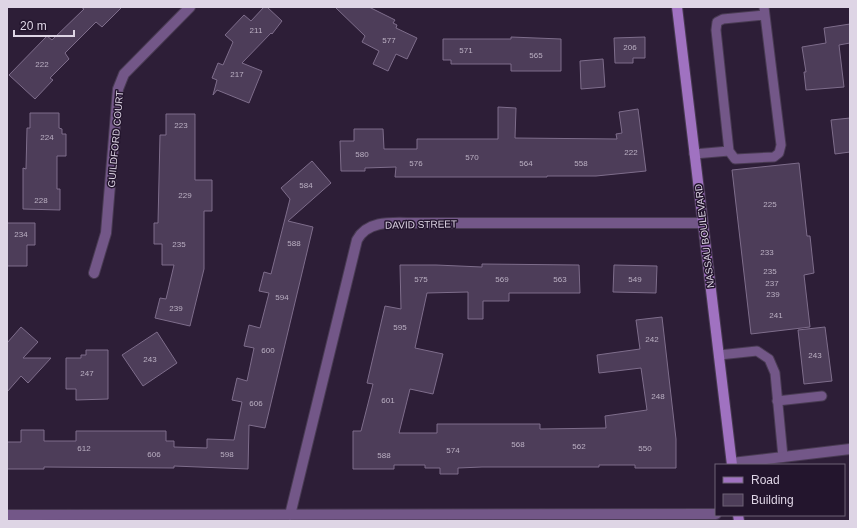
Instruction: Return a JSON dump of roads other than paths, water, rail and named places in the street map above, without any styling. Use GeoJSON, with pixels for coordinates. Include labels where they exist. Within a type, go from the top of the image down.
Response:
{"type":"FeatureCollection","features":[{"type":"Feature","properties":{"kind":"main road","name":"NASSAU BOULEVARD"},"geometry":{"type":"LineString","coordinates":[[677,7],[732,464]]}},
{"type":"Feature","properties":{"kind":"street","name":"GUILDFORD COURT"},"geometry":{"type":"LineString","coordinates":[[94,273],[106,233],[118,89],[124,74],[190,7]]}},
{"type":"Feature","properties":{"kind":"street","name":"DAVID STREET"},"geometry":{"type":"LineString","coordinates":[[290,515],[357,240],[367,227],[379,224],[422,223],[703,223]]}},
{"type":"Feature","properties":{"kind":"street"},"geometry":{"type":"LineString","coordinates":[[732,464],[850,449]]}},
{"type":"Feature","properties":{"kind":"street"},"geometry":{"type":"LineString","coordinates":[[7,515],[715,514]]}},
{"type":"Feature","properties":{"kind":"lane"},"geometry":{"type":"LineString","coordinates":[[765,11],[781,145],[779,153],[774,157],[735,159],[729,151],[716,30],[717,22],[723,19],[765,11]]}},
{"type":"Feature","properties":{"kind":"lane"},"geometry":{"type":"LineString","coordinates":[[694,154],[729,151]]}},
{"type":"Feature","properties":{"kind":"lane"},"geometry":{"type":"LineString","coordinates":[[719,355],[757,351],[769,359],[775,373],[783,457]]}},
{"type":"Feature","properties":{"kind":"lane"},"geometry":{"type":"LineString","coordinates":[[777,401],[822,396]]}}]}
